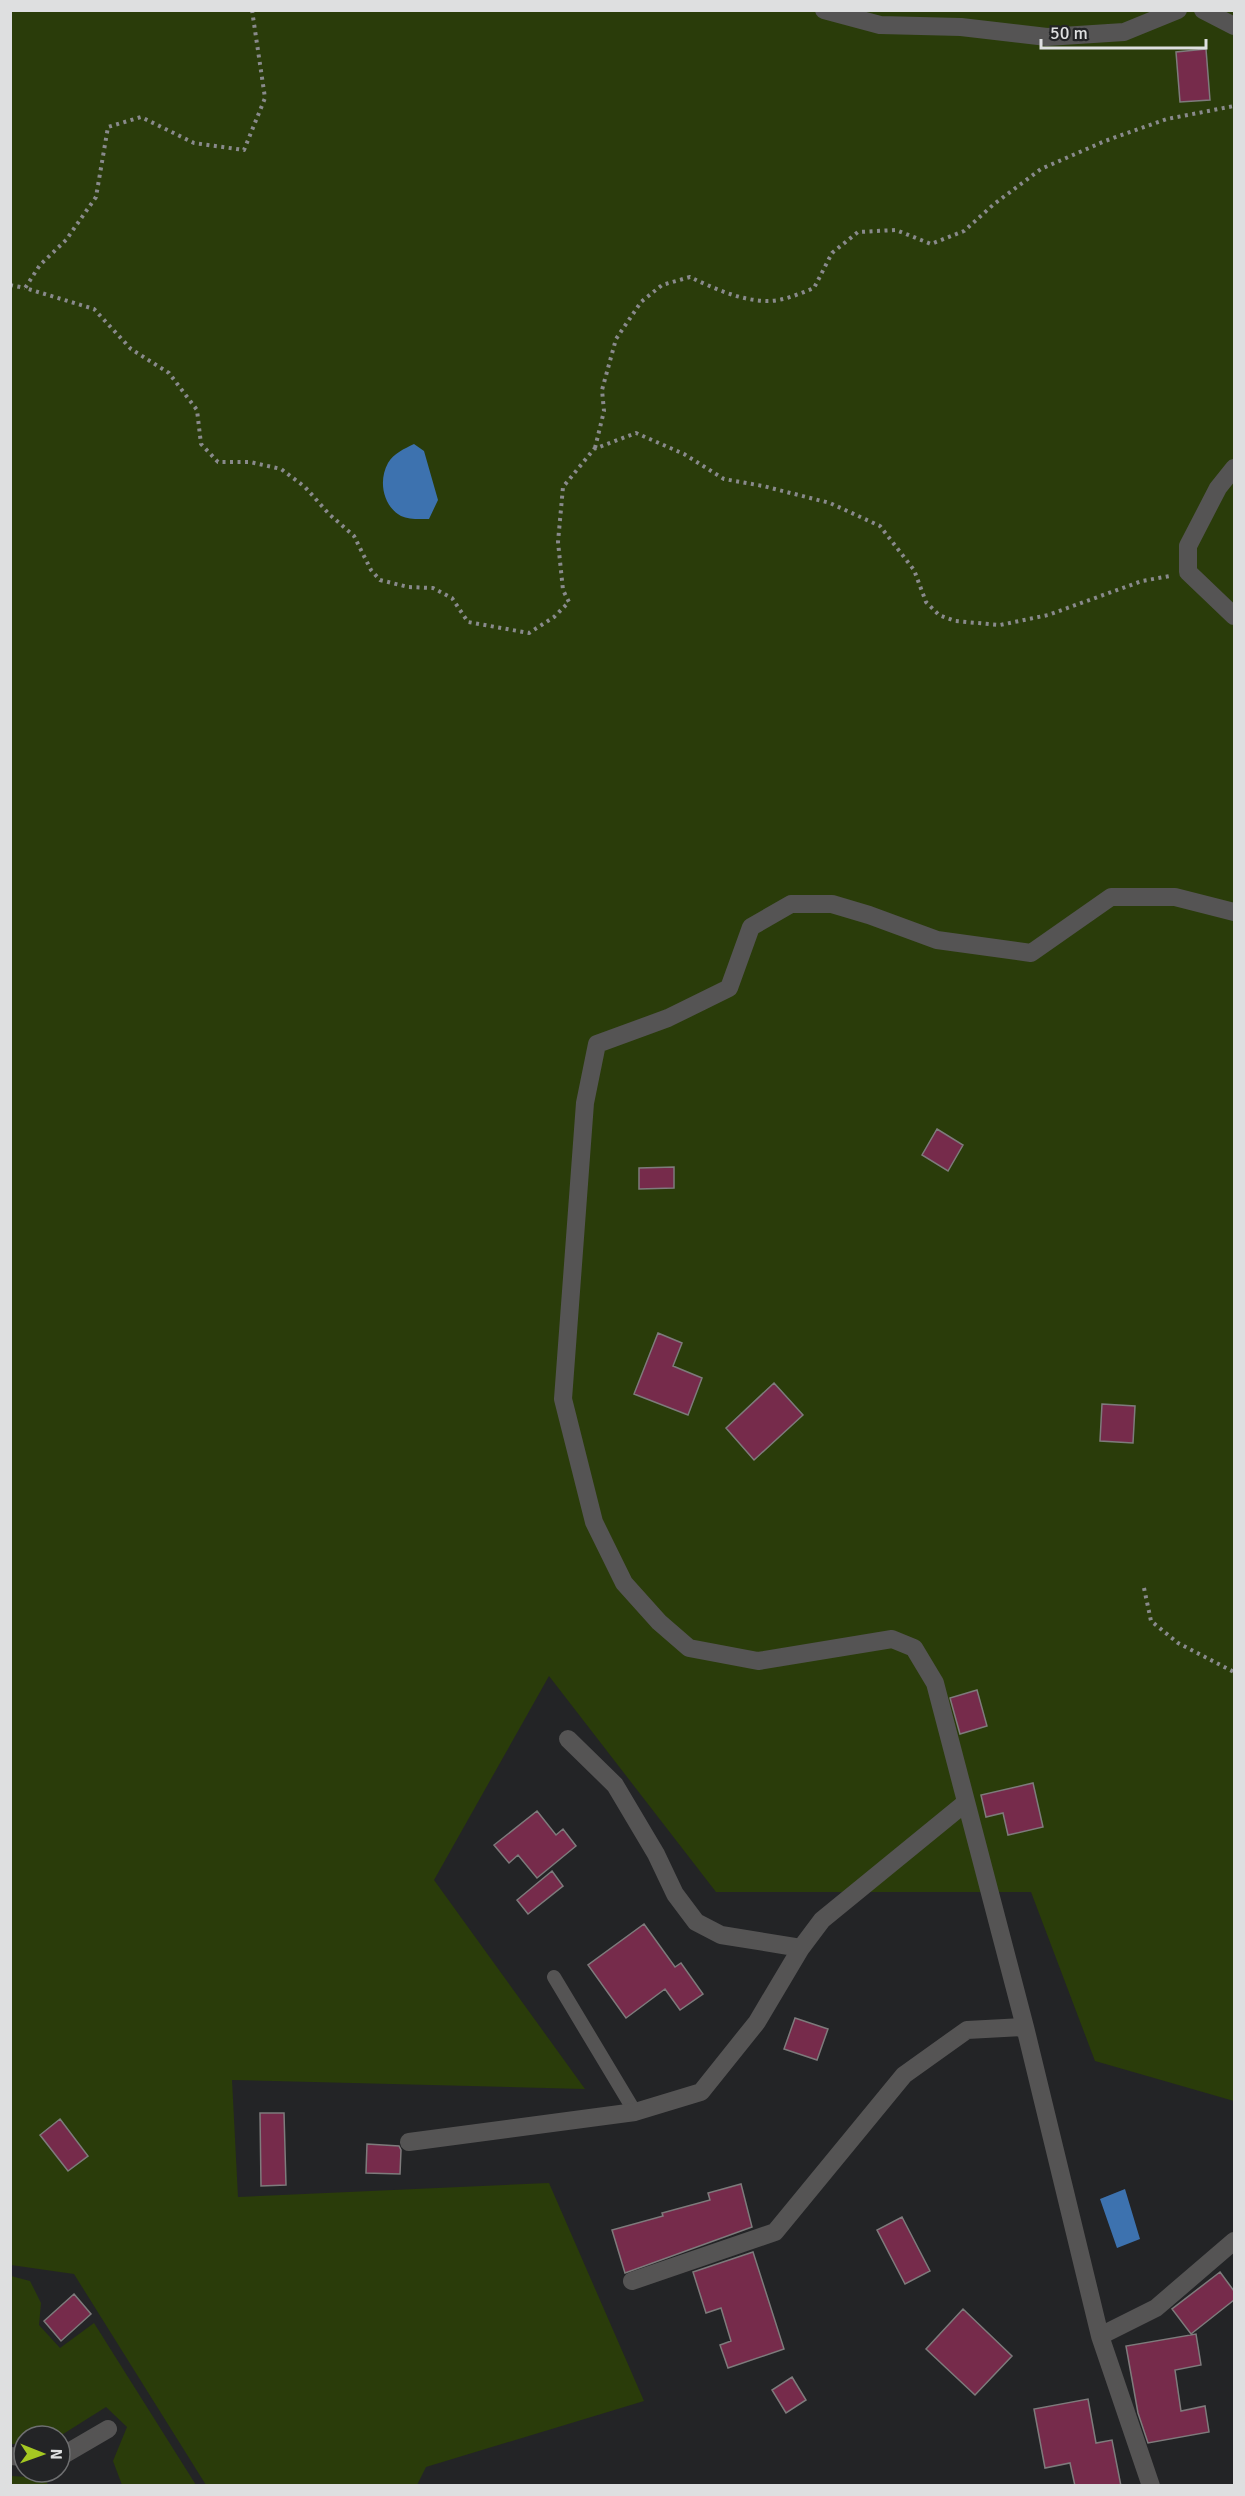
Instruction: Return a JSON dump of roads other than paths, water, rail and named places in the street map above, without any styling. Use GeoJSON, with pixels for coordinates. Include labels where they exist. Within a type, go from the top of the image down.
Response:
{"type":"FeatureCollection","features":[{"type":"Feature","properties":{"kind":"street"},"geometry":{"type":"LineString","coordinates":[[824,10],[880,26],[961,27],[1047,37],[1124,32],[1178,10]]}},
{"type":"Feature","properties":{"kind":"street"},"geometry":{"type":"LineString","coordinates":[[1203,10],[1234,26]]}},
{"type":"Feature","properties":{"kind":"street"},"geometry":{"type":"LineString","coordinates":[[1234,468],[1218,488],[1188,546],[1188,572],[1234,616]]}},
{"type":"Feature","properties":{"kind":"street"},"geometry":{"type":"LineString","coordinates":[[1151,2486],[1100,2336],[1025,2027],[964,1804],[935,1683],[914,1648],[892,1639],[758,1660],[689,1648],[659,1622],[624,1583],[594,1522],[562,1399],[585,1103],[597,1044],[668,1018],[729,988],[751,927],[791,904],[832,904],[937,940],[1031,953],[1111,897],[1175,897],[1234,912]]}},
{"type":"Feature","properties":{"kind":"street"},"geometry":{"type":"LineString","coordinates":[[568,1739],[615,1785],[656,1854],[675,1894],[696,1922],[721,1935],[801,1948]]}},
{"type":"Feature","properties":{"kind":"street"},"geometry":{"type":"LineString","coordinates":[[409,2142],[635,2112],[701,2092],[758,2022],[801,1948],[822,1920],[964,1804]]}},
{"type":"Feature","properties":{"kind":"street"},"geometry":{"type":"LineString","coordinates":[[632,2281],[775,2232],[904,2075],[967,2030],[1025,2027]]}},
{"type":"Feature","properties":{"kind":"street"},"geometry":{"type":"LineString","coordinates":[[1100,2336],[1156,2308],[1234,2241]]}},
{"type":"Feature","properties":{"kind":"street"},"geometry":{"type":"LineString","coordinates":[[72,2450],[108,2429]]}},
{"type":"Feature","properties":{"kind":"lane"},"geometry":{"type":"LineString","coordinates":[[554,1977],[635,2112]]}},
{"type":"Feature","properties":{"kind":"water"},"geometry":{"type":"Polygon","coordinates":[[[414,444],[424,451],[438,500],[429,519],[411,519],[401,516],[390,506],[384,492],[383,477],[388,463],[396,454],[414,444]]]}},
{"type":"Feature","properties":{"kind":"water"},"geometry":{"type":"Polygon","coordinates":[[[1125,2189],[1140,2239],[1117,2248],[1100,2199],[1125,2189]]]}}]}
